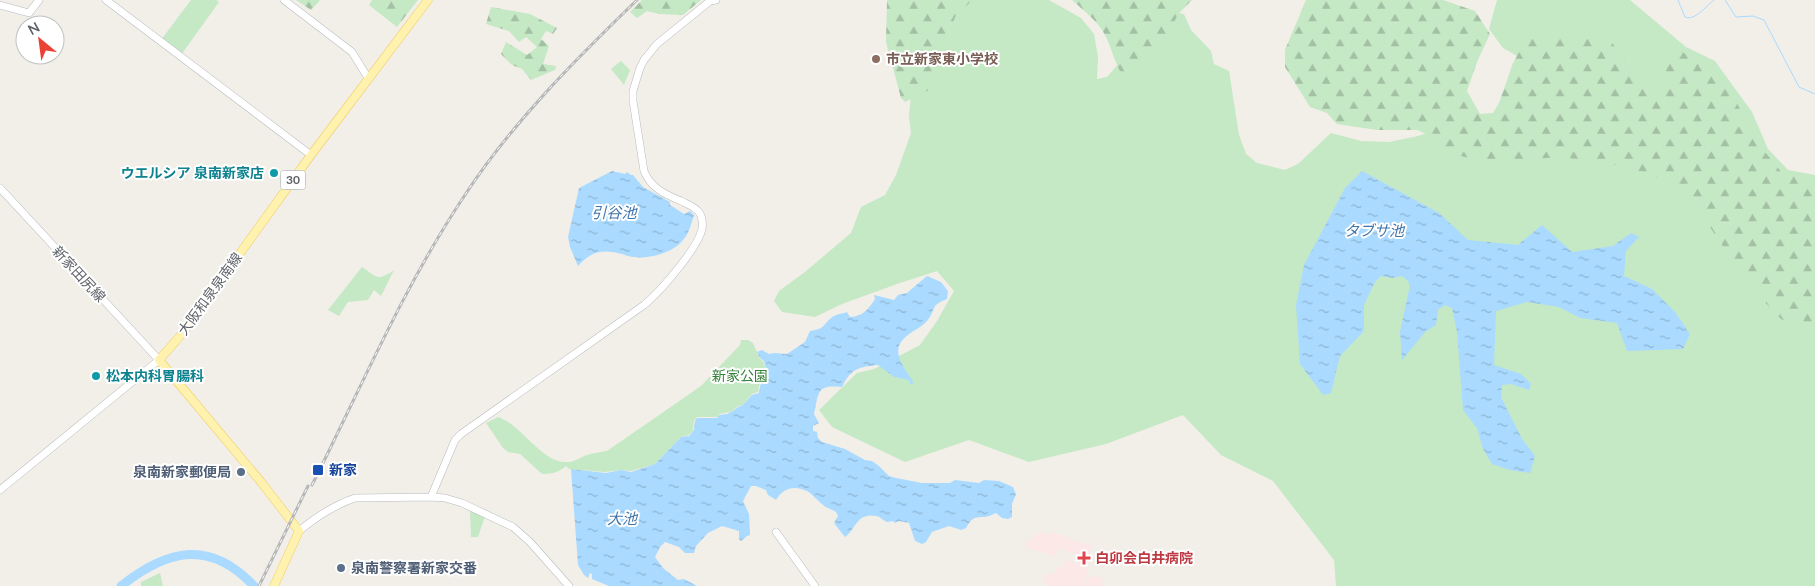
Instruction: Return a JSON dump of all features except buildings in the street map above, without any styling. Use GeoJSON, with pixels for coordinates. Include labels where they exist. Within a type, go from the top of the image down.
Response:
{"type":"FeatureCollection","features":[{"type":"Feature","properties":{"kind":"main road","name":"大阪和泉泉南線"},"geometry":{"type":"LineString","coordinates":[[159,360],[181,335],[311,155],[428,0]]}},
{"type":"Feature","properties":{"kind":"main road"},"geometry":{"type":"LineString","coordinates":[[159,360],[300,531],[274,586]]}},
{"type":"Feature","properties":{"kind":"street"},"geometry":{"type":"LineString","coordinates":[[0,5],[29,13],[39,0]]}},
{"type":"Feature","properties":{"kind":"street"},"geometry":{"type":"LineString","coordinates":[[106,0],[311,155]]}},
{"type":"Feature","properties":{"kind":"street"},"geometry":{"type":"LineString","coordinates":[[284,0],[352,52],[368,78]]}},
{"type":"Feature","properties":{"kind":"street"},"geometry":{"type":"LineString","coordinates":[[431,497],[455,440],[461,434],[644,305],[665,285],[700,235],[702,219],[698,211],[688,204],[658,190],[646,177],[641,159],[632,91],[640,68],[652,50],[710,1],[716,0]]}},
{"type":"Feature","properties":{"kind":"street","name":"新家田尻線"},"geometry":{"type":"LineString","coordinates":[[0,188],[159,360]]}},
{"type":"Feature","properties":{"kind":"street"},"geometry":{"type":"LineString","coordinates":[[0,490],[159,360]]}},
{"type":"Feature","properties":{"kind":"street"},"geometry":{"type":"LineString","coordinates":[[300,531],[324,513],[341,503],[355,498],[445,498],[462,503],[513,527],[530,542],[569,586]]}},
{"type":"Feature","properties":{"kind":"street"},"geometry":{"type":"LineString","coordinates":[[776,532],[815,586]]}},
{"type":"Feature","properties":{"kind":"shaded area","name":"白卯会白井病院"},"geometry":{"type":"Polygon","coordinates":[[[1050,531],[1086,544],[1087,542],[1092,544],[1087,560],[1083,559],[1081,566],[1088,568],[1084,586],[1051,586],[1042,583],[1047,572],[1053,575],[1058,567],[1061,568],[1065,560],[1078,564],[1080,557],[1061,549],[1057,551],[1055,557],[1030,548],[1027,551],[1026,541],[1030,542],[1032,537],[1035,534],[1039,534],[1039,532],[1049,535],[1050,531]]]}},
{"type":"Feature","properties":{"kind":"shaded area","name":"白卯会白井病院"},"geometry":{"type":"Polygon","coordinates":[[[1090,575],[1103,578],[1101,586],[1086,586],[1090,575]]]}},
{"type":"Feature","properties":{"kind":"green space"},"geometry":{"type":"Polygon","coordinates":[[[191,0],[216,0],[219,2],[181,55],[161,40],[191,0]]]}},
{"type":"Feature","properties":{"kind":"green space"},"geometry":{"type":"Polygon","coordinates":[[[296,0],[320,0],[311,10],[296,0]]]}},
{"type":"Feature","properties":{"kind":"green space"},"geometry":{"type":"Polygon","coordinates":[[[372,0],[418,0],[397,27],[369,5],[372,0]]]}},
{"type":"Feature","properties":{"kind":"green space"},"geometry":{"type":"Polygon","coordinates":[[[642,0],[701,0],[683,15],[659,14],[647,11],[637,18],[630,12],[642,0]]]}},
{"type":"Feature","properties":{"kind":"green space"},"geometry":{"type":"Polygon","coordinates":[[[887,0],[973,0],[956,15],[942,48],[931,89],[905,102],[901,98],[886,42],[887,0]]]}},
{"type":"Feature","properties":{"kind":"green space"},"geometry":{"type":"Polygon","coordinates":[[[951,0],[1049,0],[1081,18],[1094,34],[1098,57],[1097,79],[1107,77],[1167,11],[1184,14],[1191,30],[1211,51],[1214,64],[1229,71],[1239,135],[1246,154],[1257,163],[1285,170],[1298,164],[1331,133],[1361,141],[1389,142],[1418,136],[1445,127],[1483,140],[1540,69],[1503,48],[1489,29],[1497,0],[1630,0],[1686,47],[1715,61],[1752,112],[1768,149],[1788,170],[1815,175],[1815,586],[1336,586],[1334,560],[1273,481],[1221,455],[1183,415],[1106,444],[1029,462],[969,440],[905,462],[832,427],[819,410],[857,373],[874,369],[920,345],[937,321],[954,291],[937,271],[842,304],[815,317],[782,312],[774,301],[779,291],[805,272],[851,233],[861,207],[885,195],[896,175],[911,133],[909,116],[915,52],[951,0]]]}},
{"type":"Feature","properties":{"kind":"green space"},"geometry":{"type":"Polygon","coordinates":[[[1072,0],[1192,0],[1178,14],[1166,39],[1131,70],[1121,73],[1099,25],[1072,0]]]}},
{"type":"Feature","properties":{"kind":"green space"},"geometry":{"type":"Polygon","coordinates":[[[1306,0],[1443,0],[1475,11],[1490,34],[1477,62],[1467,91],[1480,114],[1493,113],[1499,103],[1513,63],[1527,38],[1548,34],[1581,34],[1612,43],[1624,57],[1641,86],[1665,87],[1667,55],[1675,47],[1696,61],[1720,72],[1760,146],[1783,174],[1815,180],[1815,335],[1781,319],[1763,300],[1745,272],[1726,251],[1706,221],[1679,195],[1654,175],[1621,166],[1562,157],[1502,161],[1465,157],[1451,153],[1431,136],[1417,130],[1377,130],[1337,124],[1327,113],[1310,107],[1285,67],[1285,50],[1306,0]]]}},
{"type":"Feature","properties":{"kind":"green space"},"geometry":{"type":"Polygon","coordinates":[[[491,7],[530,14],[557,28],[553,34],[546,31],[541,39],[549,46],[543,64],[556,66],[555,70],[531,80],[522,69],[512,65],[501,54],[506,42],[527,55],[537,47],[526,37],[519,42],[509,31],[486,24],[491,7]]]}},
{"type":"Feature","properties":{"kind":"green space"},"geometry":{"type":"Polygon","coordinates":[[[621,61],[630,70],[624,85],[611,69],[621,61]]]}},
{"type":"Feature","properties":{"kind":"green space"},"geometry":{"type":"Polygon","coordinates":[[[362,267],[377,277],[384,276],[394,270],[381,296],[374,290],[368,300],[348,302],[339,316],[328,310],[362,267]]]}},
{"type":"Feature","properties":{"kind":"green space","name":"新家公園"},"geometry":{"type":"Polygon","coordinates":[[[741,340],[748,340],[753,343],[767,373],[759,386],[758,392],[752,394],[743,405],[738,406],[731,412],[719,414],[718,417],[697,417],[694,421],[693,431],[689,435],[681,437],[655,464],[631,471],[605,472],[569,469],[566,466],[554,473],[542,474],[520,454],[508,452],[503,448],[486,423],[498,417],[507,421],[540,450],[556,460],[571,462],[587,455],[607,451],[701,386],[740,345],[741,340]]]}},
{"type":"Feature","properties":{"kind":"green space"},"geometry":{"type":"Polygon","coordinates":[[[470,510],[485,516],[478,537],[471,537],[470,510]]]}},
{"type":"Feature","properties":{"kind":"green space"},"geometry":{"type":"Polygon","coordinates":[[[160,573],[163,586],[141,586],[141,582],[160,573]]]}},
{"type":"Feature","properties":{"kind":"water","name":"引谷池"},"geometry":{"type":"Polygon","coordinates":[[[612,171],[625,174],[627,172],[633,175],[643,187],[670,202],[670,205],[684,214],[690,211],[694,215],[690,229],[679,245],[667,252],[653,256],[631,257],[615,252],[598,252],[588,257],[578,266],[568,237],[579,188],[612,171]]]}},
{"type":"Feature","properties":{"kind":"water","name":"タブサ池"},"geometry":{"type":"Polygon","coordinates":[[[1362,171],[1439,213],[1468,240],[1518,245],[1542,225],[1572,252],[1613,246],[1631,233],[1639,237],[1626,251],[1624,276],[1652,289],[1675,312],[1690,334],[1683,349],[1627,351],[1617,323],[1580,318],[1559,307],[1527,302],[1496,311],[1494,365],[1521,374],[1531,384],[1529,390],[1511,384],[1502,385],[1501,397],[1522,439],[1535,456],[1530,473],[1510,470],[1492,464],[1483,449],[1477,428],[1463,410],[1457,332],[1452,308],[1445,305],[1438,310],[1436,325],[1425,332],[1402,360],[1400,332],[1410,285],[1402,276],[1393,278],[1381,276],[1375,282],[1364,305],[1364,331],[1340,356],[1331,393],[1323,395],[1300,364],[1296,305],[1304,265],[1345,188],[1362,171]]]}},
{"type":"Feature","properties":{"kind":"water","name":"大池"},"geometry":{"type":"Polygon","coordinates":[[[927,276],[941,282],[948,291],[947,299],[935,306],[927,321],[908,335],[899,347],[900,359],[914,383],[910,384],[909,380],[894,377],[878,365],[856,370],[852,372],[842,387],[827,387],[820,391],[814,414],[819,423],[813,426],[813,431],[817,432],[818,438],[822,442],[845,449],[865,460],[872,461],[889,476],[896,478],[922,483],[950,483],[955,480],[979,483],[984,480],[999,481],[1013,487],[1016,494],[1012,504],[1012,517],[1008,519],[1002,518],[996,513],[975,518],[966,528],[961,530],[949,526],[932,532],[926,542],[922,544],[915,541],[909,523],[899,521],[895,523],[893,521],[887,522],[878,516],[870,515],[861,519],[845,537],[834,523],[838,516],[836,512],[807,491],[798,488],[785,490],[776,500],[768,495],[766,490],[751,486],[743,501],[749,514],[750,535],[741,541],[739,539],[739,531],[722,526],[708,533],[696,546],[694,553],[685,553],[679,547],[665,542],[660,547],[655,557],[663,568],[678,580],[684,579],[697,586],[609,586],[592,579],[592,574],[590,573],[588,578],[584,575],[578,565],[571,469],[606,473],[621,470],[631,472],[655,464],[681,437],[689,436],[694,430],[697,418],[717,418],[719,415],[727,414],[743,405],[752,395],[759,393],[760,386],[767,373],[764,361],[757,352],[762,350],[769,354],[787,354],[805,342],[810,331],[821,328],[833,317],[847,312],[850,317],[862,314],[875,299],[874,295],[894,300],[898,295],[907,293],[927,276]]]}},
{"type":"Feature","properties":{"kind":"waterway"},"geometry":{"type":"LineString","coordinates":[[1678,0],[1685,17],[1689,18],[1700,13],[1714,0]]}},
{"type":"Feature","properties":{"kind":"waterway"},"geometry":{"type":"LineString","coordinates":[[1725,0],[1736,17],[1753,16],[1764,20],[1799,87],[1815,94]]}},
{"type":"Feature","properties":{"kind":"waterway"},"geometry":{"type":"LineString","coordinates":[[121,586],[138,573],[155,564],[172,557],[189,554],[221,561],[238,571],[254,586]]}},
{"type":"Feature","properties":{"kind":"railway"},"geometry":{"type":"LineString","coordinates":[[312,485],[383,339],[421,267],[463,198],[502,144],[544,94],[637,0]]}},
{"type":"Feature","properties":{"kind":"railway"},"geometry":{"type":"LineString","coordinates":[[259,586],[308,486]]}},
{"type":"Feature","properties":{"kind":"place","name":"市立新家東小学校"},"geometry":{"type":"Point","coordinates":[876,59]}},
{"type":"Feature","properties":{"kind":"place","name":"ウエルシア 泉南新家店"},"geometry":{"type":"Point","coordinates":[274,173]}},
{"type":"Feature","properties":{"kind":"place","name":"松本内科胃腸科"},"geometry":{"type":"Point","coordinates":[96,376]}},
{"type":"Feature","properties":{"kind":"place","name":"新家"},"geometry":{"type":"Point","coordinates":[318,470]}},
{"type":"Feature","properties":{"kind":"place","name":"泉南新家郵便局"},"geometry":{"type":"Point","coordinates":[241,472]}},
{"type":"Feature","properties":{"kind":"place","name":"白卯会白井病院"},"geometry":{"type":"Point","coordinates":[1084,558]}},
{"type":"Feature","properties":{"kind":"place","name":"泉南警察署新家交番"},"geometry":{"type":"Point","coordinates":[341,568]}}]}
